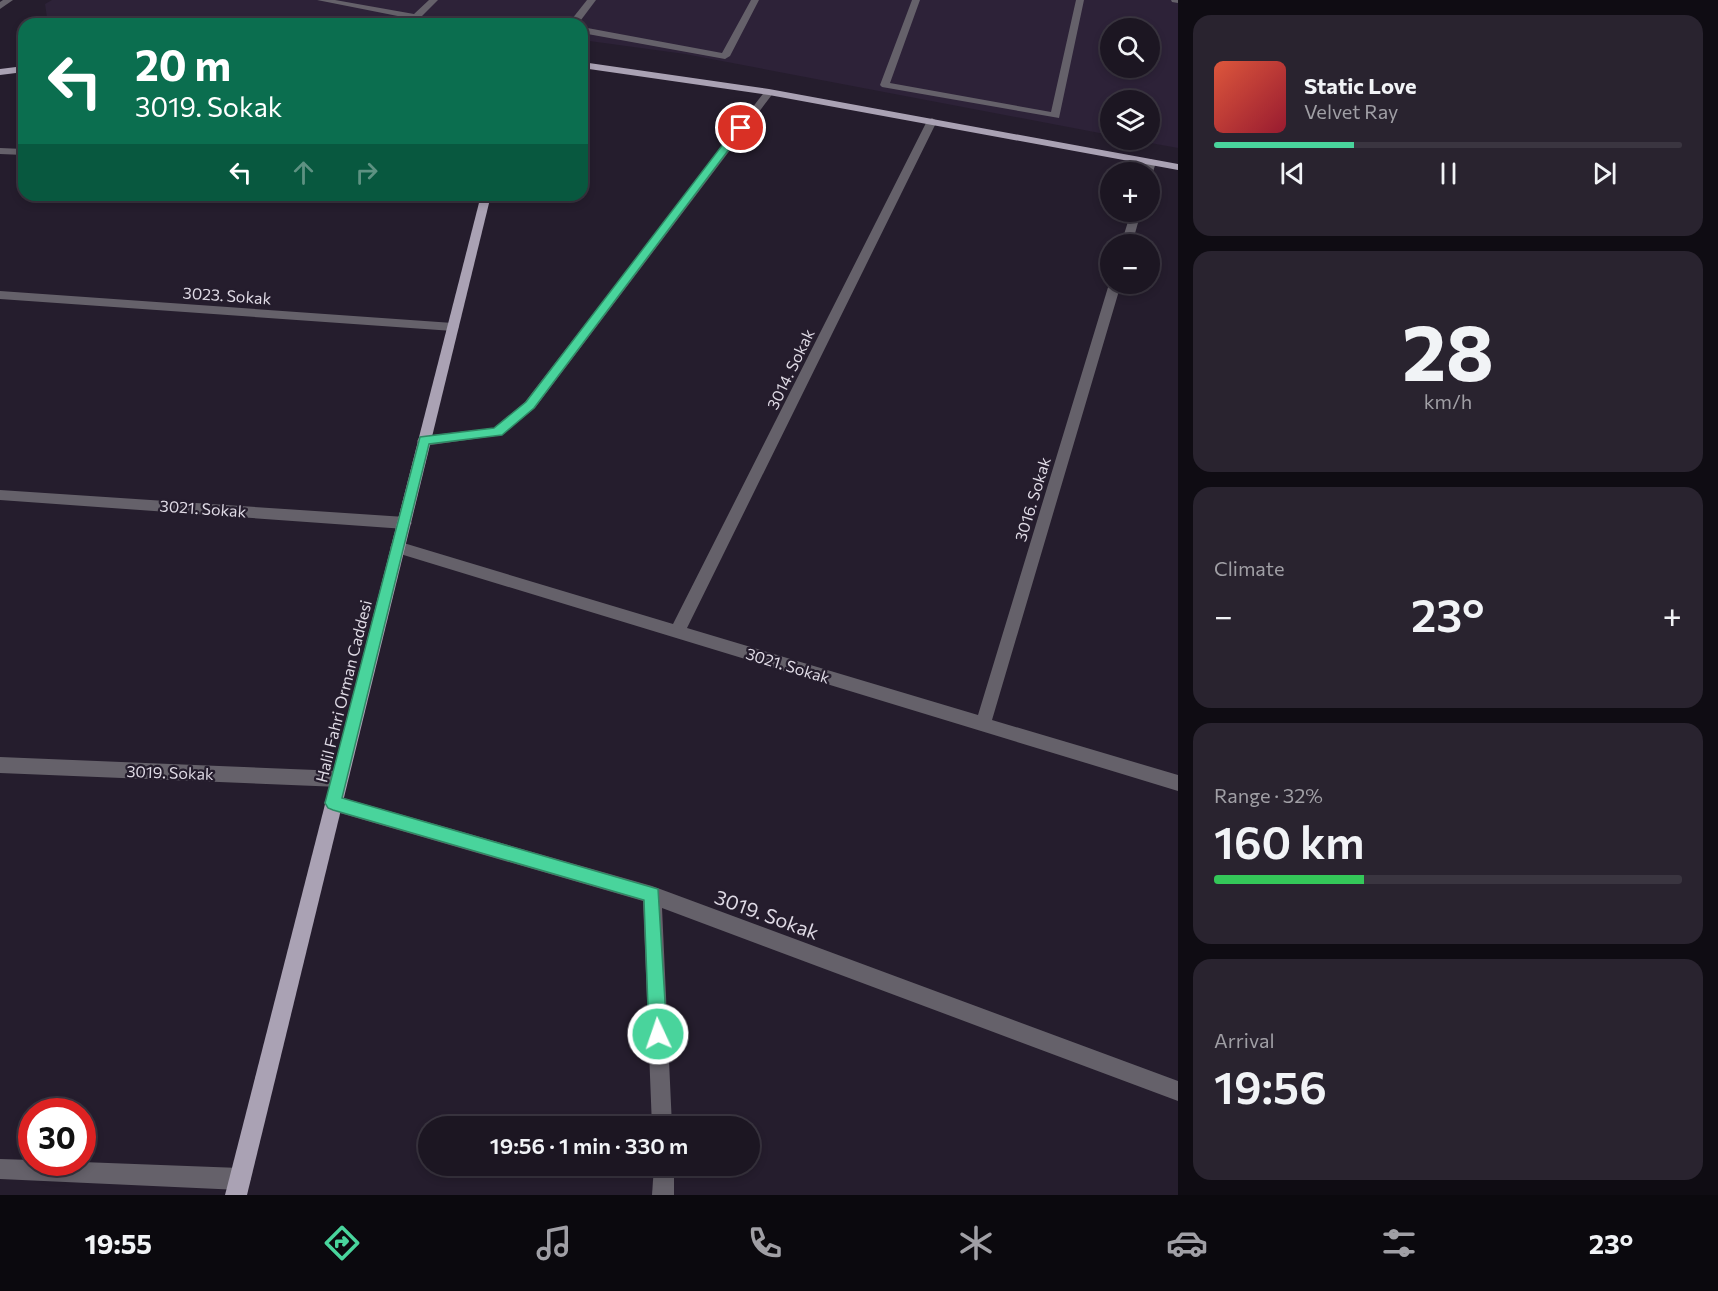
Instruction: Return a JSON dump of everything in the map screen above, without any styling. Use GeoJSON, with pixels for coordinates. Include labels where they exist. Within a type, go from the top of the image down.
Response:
{"type":"FeatureCollection","features":[{"type":"Feature","properties":{"kind":"main road"},"geometry":{"type":"LineString","coordinates":[[588,65],[769,92],[932,121],[1126,162]]}},
{"type":"Feature","properties":{"kind":"main road"},"geometry":{"type":"LineString","coordinates":[[0,72],[18,70]]}},
{"type":"Feature","properties":{"kind":"main road"},"geometry":{"type":"LineString","coordinates":[[1160,167],[1178,167]]}},
{"type":"Feature","properties":{"kind":"main road","name":"Halil Fahri Orman Caddesi"},"geometry":{"type":"LineString","coordinates":[[238,1187],[484,201]]}},
{"type":"Feature","properties":{"kind":"street"},"geometry":{"type":"LineString","coordinates":[[0,6],[9,0]]}},
{"type":"Feature","properties":{"kind":"street"},"geometry":{"type":"LineString","coordinates":[[321,0],[421,18]]}},
{"type":"Feature","properties":{"kind":"street"},"geometry":{"type":"LineString","coordinates":[[416,17],[434,0]]}},
{"type":"Feature","properties":{"kind":"street"},"geometry":{"type":"LineString","coordinates":[[578,18],[592,0]]}},
{"type":"Feature","properties":{"kind":"street"},"geometry":{"type":"LineString","coordinates":[[588,31],[725,56],[755,0]]}},
{"type":"Feature","properties":{"kind":"street"},"geometry":{"type":"LineString","coordinates":[[916,0],[885,85],[1055,116],[1080,0]]}},
{"type":"Feature","properties":{"kind":"street"},"geometry":{"type":"LineString","coordinates":[[424,441],[497,432],[530,405],[769,92]]}},
{"type":"Feature","properties":{"kind":"street","name":"3014. Sokak"},"geometry":{"type":"LineString","coordinates":[[677,632],[932,121]]}},
{"type":"Feature","properties":{"kind":"street"},"geometry":{"type":"LineString","coordinates":[[0,151],[18,152]]}},
{"type":"Feature","properties":{"kind":"street","name":"3016. Sokak"},"geometry":{"type":"LineString","coordinates":[[983,724],[1112,294]]}},
{"type":"Feature","properties":{"kind":"street","name":"3023. Sokak"},"geometry":{"type":"LineString","coordinates":[[0,295],[453,327]]}},
{"type":"Feature","properties":{"kind":"street","name":"3021. Sokak"},"geometry":{"type":"LineString","coordinates":[[0,495],[405,523]]}},
{"type":"Feature","properties":{"kind":"street","name":"3021. Sokak"},"geometry":{"type":"LineString","coordinates":[[397,547],[1178,783]]}},
{"type":"Feature","properties":{"kind":"street","name":"3019. Sokak"},"geometry":{"type":"LineString","coordinates":[[0,765],[340,779]]}},
{"type":"Feature","properties":{"kind":"street","name":"3019. Sokak"},"geometry":{"type":"LineString","coordinates":[[333,803],[652,895],[1178,1091]]}},
{"type":"Feature","properties":{"kind":"street"},"geometry":{"type":"LineString","coordinates":[[652,895],[662,1116]]}},
{"type":"Feature","properties":{"kind":"street"},"geometry":{"type":"LineString","coordinates":[[0,1169],[238,1187]]}},
{"type":"Feature","properties":{"kind":"street"},"geometry":{"type":"LineString","coordinates":[[663,1195],[664,1176]]}},
{"type":"Feature","properties":{"kind":"shaded area"},"geometry":{"type":"Polygon","coordinates":[[[52,0],[1178,0],[1178,148],[1160,145],[1160,90],[1100,90],[1100,133],[685,54],[588,41],[588,18],[47,18],[45,4],[52,0]]]}},
{"type":"Feature","properties":{"kind":"route"},"geometry":{"type":"LineString","coordinates":[[658,1034],[652,895],[333,803],[424,441],[497,432],[530,405],[741,128]]}}]}
